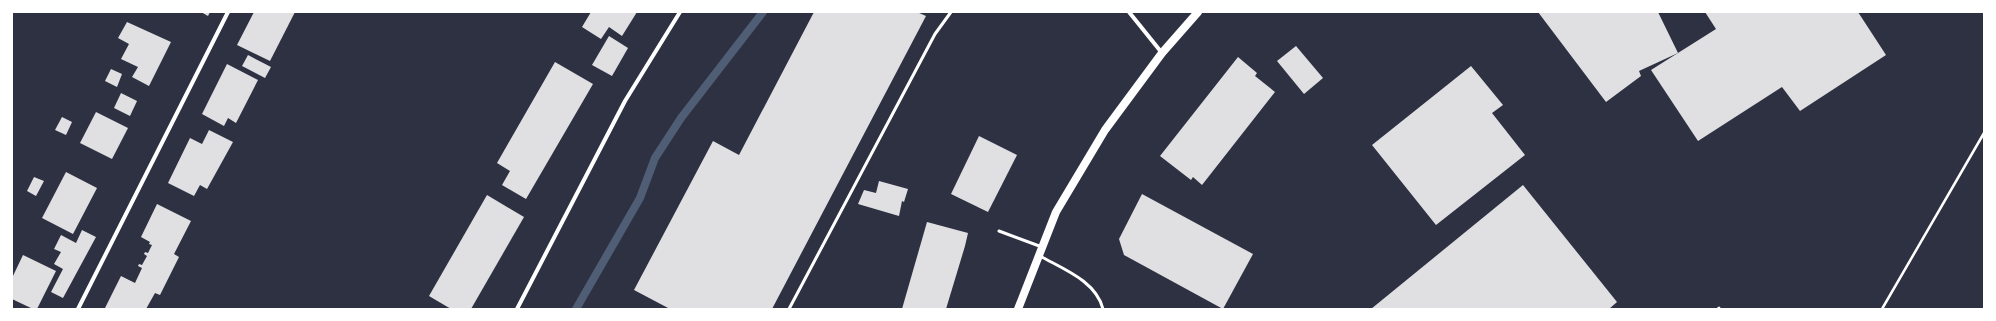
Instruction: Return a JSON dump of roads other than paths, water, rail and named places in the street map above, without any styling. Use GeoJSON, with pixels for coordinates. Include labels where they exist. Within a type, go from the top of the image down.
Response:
{"type":"FeatureCollection","features":[{"type":"Feature","properties":{"kind":"main road"},"geometry":{"type":"LineString","coordinates":[[1018,309],[1056,212],[1105,130],[1162,53],[1198,12]]}},
{"type":"Feature","properties":{"kind":"street"},"geometry":{"type":"LineString","coordinates":[[78,309],[228,12]]}},
{"type":"Feature","properties":{"kind":"street"},"geometry":{"type":"LineString","coordinates":[[516,309],[624,101],[680,12]]}},
{"type":"Feature","properties":{"kind":"street"},"geometry":{"type":"LineString","coordinates":[[1129,12],[1162,53]]}},
{"type":"Feature","properties":{"kind":"lane"},"geometry":{"type":"LineString","coordinates":[[789,309],[935,34],[951,12]]}},
{"type":"Feature","properties":{"kind":"lane"},"geometry":{"type":"LineString","coordinates":[[999,231],[1042,247]]}},
{"type":"Feature","properties":{"kind":"lane"},"geometry":{"type":"LineString","coordinates":[[1038,255],[1090,285],[1101,302],[1103,309]]}},
{"type":"Feature","properties":{"kind":"waterway"},"geometry":{"type":"LineString","coordinates":[[576,309],[640,198],[655,158],[681,118],[763,12]]}}]}
